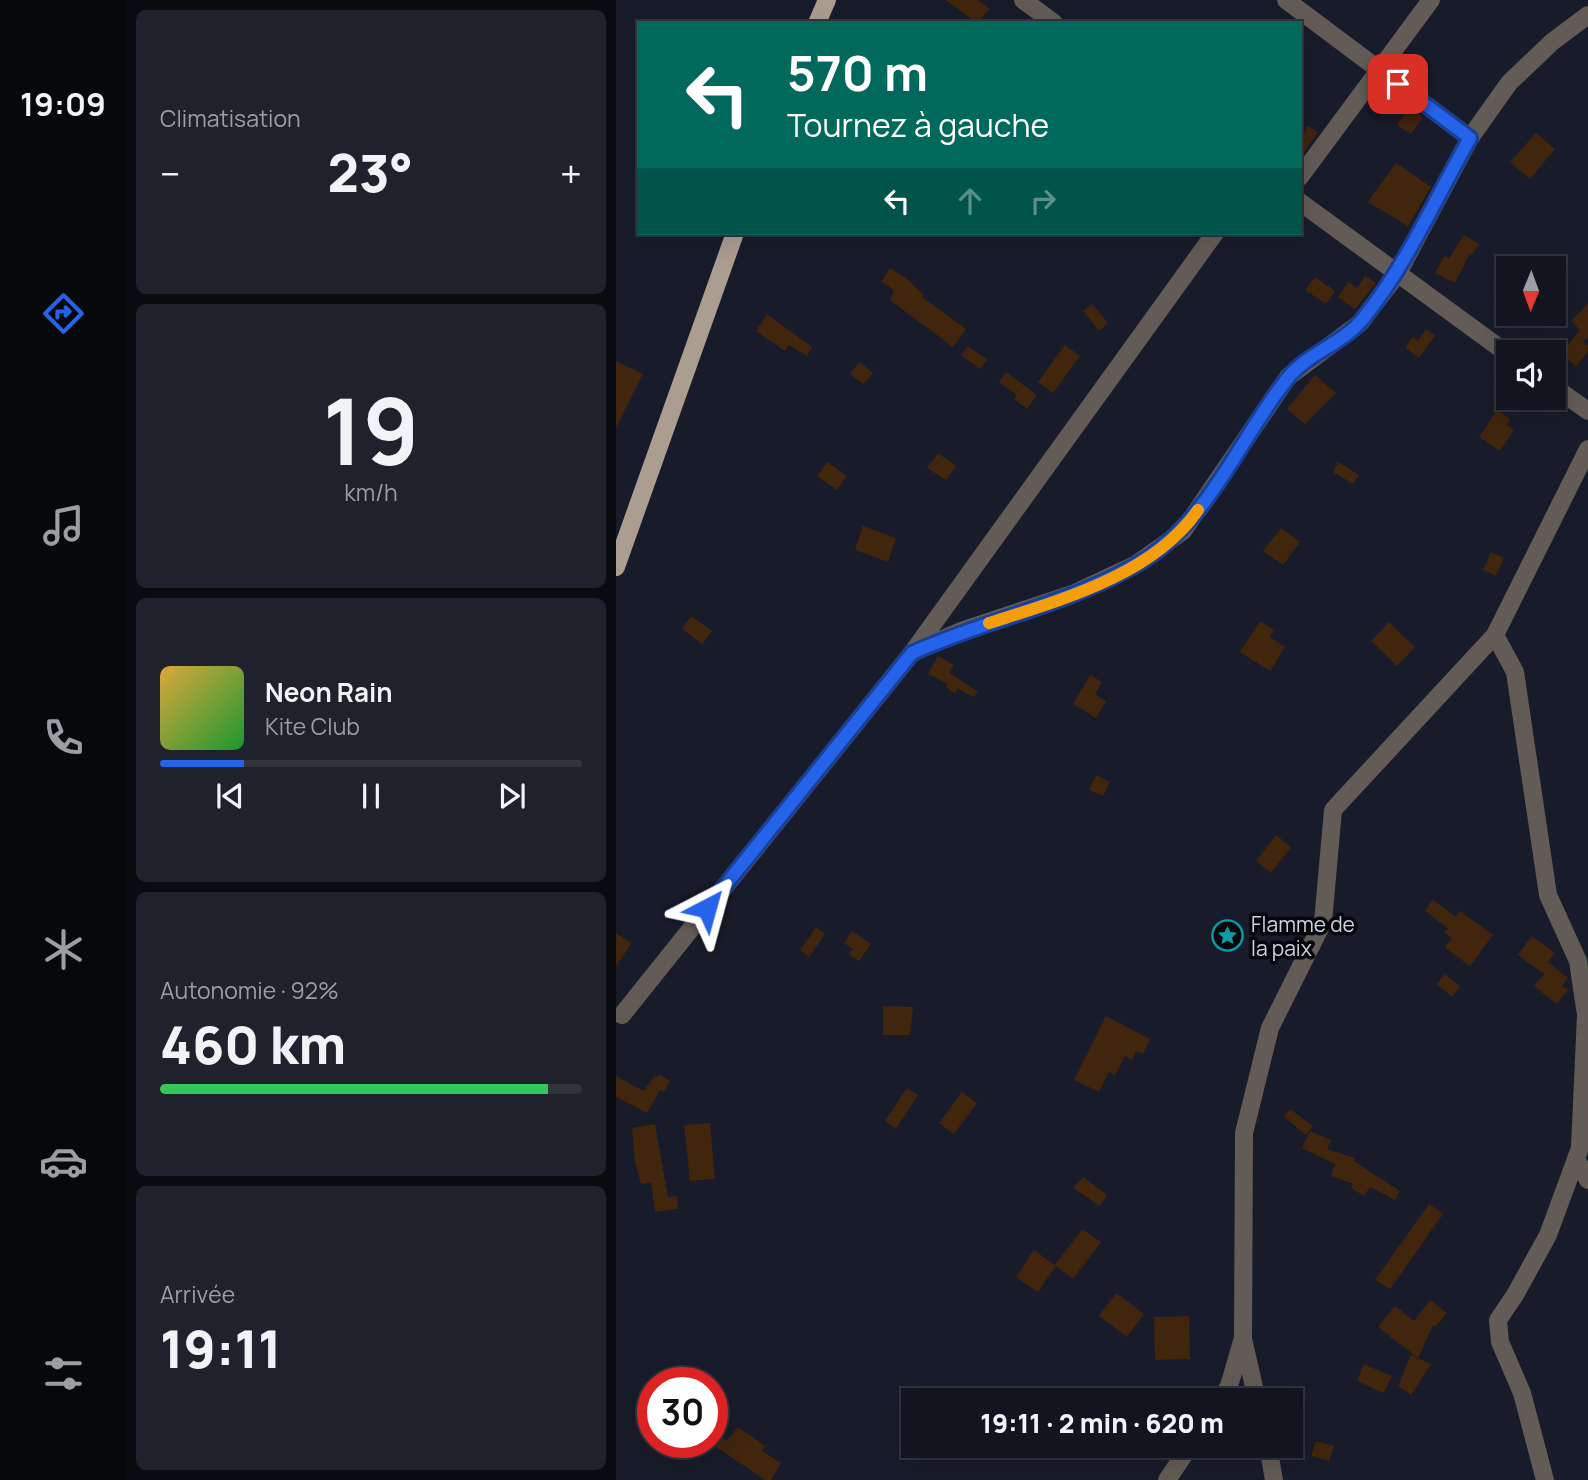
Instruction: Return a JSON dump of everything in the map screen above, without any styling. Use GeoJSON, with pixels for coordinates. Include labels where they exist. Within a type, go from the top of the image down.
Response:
{"type":"FeatureCollection","features":[{"type":"Feature","properties":{"kind":"main road"},"geometry":{"type":"LineString","coordinates":[[818,21],[827,0]]}},
{"type":"Feature","properties":{"kind":"main road"},"geometry":{"type":"LineString","coordinates":[[616,567],[734,235]]}},
{"type":"Feature","properties":{"kind":"street"},"geometry":{"type":"LineString","coordinates":[[1023,0],[1052,21]]}},
{"type":"Feature","properties":{"kind":"street"},"geometry":{"type":"LineString","coordinates":[[1286,0],[1470,138]]}},
{"type":"Feature","properties":{"kind":"street"},"geometry":{"type":"LineString","coordinates":[[1302,174],[1431,0]]}},
{"type":"Feature","properties":{"kind":"street"},"geometry":{"type":"LineString","coordinates":[[912,653],[961,631],[1075,593],[1135,565],[1184,531],[1288,377],[1360,323],[1398,273],[1470,138],[1509,83],[1552,42],[1588,15]]}},
{"type":"Feature","properties":{"kind":"street"},"geometry":{"type":"LineString","coordinates":[[1302,203],[1496,345]]}},
{"type":"Feature","properties":{"kind":"street"},"geometry":{"type":"LineString","coordinates":[[622,1015],[912,653],[1214,235]]}},
{"type":"Feature","properties":{"kind":"street"},"geometry":{"type":"LineString","coordinates":[[1566,395],[1588,411]]}},
{"type":"Feature","properties":{"kind":"street"},"geometry":{"type":"LineString","coordinates":[[1254,1388],[1243,1338],[1244,1133],[1270,1028],[1323,922],[1333,810],[1495,635],[1588,450]]}},
{"type":"Feature","properties":{"kind":"street"},"geometry":{"type":"LineString","coordinates":[[1495,635],[1515,672],[1548,895],[1578,961],[1586,1015],[1580,1148],[1548,1235],[1516,1295],[1498,1320],[1500,1342],[1522,1393],[1545,1480]]}},
{"type":"Feature","properties":{"kind":"street"},"geometry":{"type":"LineString","coordinates":[[1576,1159],[1588,1180]]}},
{"type":"Feature","properties":{"kind":"street"},"geometry":{"type":"LineString","coordinates":[[1228,1388],[1243,1338]]}},
{"type":"Feature","properties":{"kind":"street"},"geometry":{"type":"LineString","coordinates":[[1167,1480],[1181,1458]]}},
{"type":"Feature","properties":{"kind":"street"},"geometry":{"type":"LineString","coordinates":[[1270,1458],[1274,1480]]}},
{"type":"Feature","properties":{"kind":"building"},"geometry":{"type":"Polygon","coordinates":[[[946,0],[978,0],[990,9],[979,21],[974,21],[946,0]]]}},
{"type":"Feature","properties":{"kind":"building"},"geometry":{"type":"Polygon","coordinates":[[[1409,107],[1423,117],[1411,134],[1397,125],[1409,107]]]}},
{"type":"Feature","properties":{"kind":"building"},"geometry":{"type":"Polygon","coordinates":[[[1308,126],[1318,132],[1302,155],[1302,136],[1308,126]]]}},
{"type":"Feature","properties":{"kind":"building"},"geometry":{"type":"Polygon","coordinates":[[[1536,133],[1555,149],[1530,179],[1510,162],[1536,133]]]}},
{"type":"Feature","properties":{"kind":"building"},"geometry":{"type":"Polygon","coordinates":[[[1396,163],[1431,187],[1408,226],[1368,202],[1396,163]]]}},
{"type":"Feature","properties":{"kind":"building"},"geometry":{"type":"Polygon","coordinates":[[[1464,235],[1479,244],[1472,255],[1470,253],[1455,283],[1435,273],[1444,256],[1449,258],[1464,235]]]}},
{"type":"Feature","properties":{"kind":"building"},"geometry":{"type":"Polygon","coordinates":[[[890,268],[906,278],[924,295],[922,297],[966,329],[953,347],[890,300],[894,290],[881,282],[890,268]]]}},
{"type":"Feature","properties":{"kind":"building"},"geometry":{"type":"Polygon","coordinates":[[[1365,276],[1376,283],[1355,309],[1338,297],[1348,282],[1357,288],[1365,276]]]}},
{"type":"Feature","properties":{"kind":"building"},"geometry":{"type":"Polygon","coordinates":[[[1315,277],[1335,291],[1326,304],[1305,290],[1315,277]]]}},
{"type":"Feature","properties":{"kind":"building"},"geometry":{"type":"Polygon","coordinates":[[[1588,303],[1588,337],[1583,342],[1588,346],[1588,351],[1576,366],[1566,358],[1566,348],[1580,330],[1571,321],[1588,303]]]}},
{"type":"Feature","properties":{"kind":"building"},"geometry":{"type":"Polygon","coordinates":[[[1092,304],[1108,323],[1099,331],[1083,311],[1092,304]]]}},
{"type":"Feature","properties":{"kind":"building"},"geometry":{"type":"Polygon","coordinates":[[[767,314],[812,347],[807,356],[789,345],[785,351],[756,331],[767,314]]]}},
{"type":"Feature","properties":{"kind":"building"},"geometry":{"type":"Polygon","coordinates":[[[1426,329],[1435,336],[1419,358],[1405,348],[1413,337],[1418,341],[1426,329]]]}},
{"type":"Feature","properties":{"kind":"building"},"geometry":{"type":"Polygon","coordinates":[[[1065,345],[1080,356],[1053,393],[1038,382],[1065,345]]]}},
{"type":"Feature","properties":{"kind":"building"},"geometry":{"type":"Polygon","coordinates":[[[968,346],[987,360],[980,369],[961,355],[968,346]]]}},
{"type":"Feature","properties":{"kind":"building"},"geometry":{"type":"Polygon","coordinates":[[[616,361],[643,374],[616,428],[616,361]]]}},
{"type":"Feature","properties":{"kind":"building"},"geometry":{"type":"Polygon","coordinates":[[[859,362],[873,373],[864,384],[850,374],[859,362]]]}},
{"type":"Feature","properties":{"kind":"building"},"geometry":{"type":"Polygon","coordinates":[[[1006,372],[1037,395],[1027,409],[1014,399],[1017,395],[999,382],[1006,372]]]}},
{"type":"Feature","properties":{"kind":"building"},"geometry":{"type":"Polygon","coordinates":[[[1315,375],[1336,393],[1305,424],[1287,409],[1315,375]]]}},
{"type":"Feature","properties":{"kind":"building"},"geometry":{"type":"Polygon","coordinates":[[[1497,410],[1510,419],[1507,425],[1514,430],[1500,451],[1479,437],[1497,410]]]}},
{"type":"Feature","properties":{"kind":"building"},"geometry":{"type":"Polygon","coordinates":[[[938,453],[956,466],[946,480],[927,468],[938,453]]]}},
{"type":"Feature","properties":{"kind":"building"},"geometry":{"type":"Polygon","coordinates":[[[827,462],[847,476],[837,490],[817,476],[827,462]]]}},
{"type":"Feature","properties":{"kind":"building"},"geometry":{"type":"Polygon","coordinates":[[[1338,462],[1359,475],[1353,484],[1333,472],[1338,462]]]}},
{"type":"Feature","properties":{"kind":"building"},"geometry":{"type":"Polygon","coordinates":[[[863,526],[896,538],[888,562],[855,550],[863,526]]]}},
{"type":"Feature","properties":{"kind":"building"},"geometry":{"type":"Polygon","coordinates":[[[1281,528],[1300,542],[1283,565],[1263,551],[1281,528]]]}},
{"type":"Feature","properties":{"kind":"building"},"geometry":{"type":"Polygon","coordinates":[[[1491,552],[1504,558],[1496,576],[1483,570],[1491,552]]]}},
{"type":"Feature","properties":{"kind":"building"},"geometry":{"type":"Polygon","coordinates":[[[691,616],[712,631],[702,644],[682,629],[691,616]]]}},
{"type":"Feature","properties":{"kind":"building"},"geometry":{"type":"Polygon","coordinates":[[[1260,621],[1274,630],[1270,637],[1285,647],[1270,671],[1240,652],[1260,621]]]}},
{"type":"Feature","properties":{"kind":"building"},"geometry":{"type":"Polygon","coordinates":[[[1389,622],[1415,647],[1397,666],[1371,641],[1389,622]]]}},
{"type":"Feature","properties":{"kind":"building"},"geometry":{"type":"Polygon","coordinates":[[[938,656],[954,665],[950,673],[978,692],[974,697],[958,689],[955,694],[946,687],[948,684],[928,674],[938,656]]]}},
{"type":"Feature","properties":{"kind":"building"},"geometry":{"type":"Polygon","coordinates":[[[1090,675],[1102,682],[1095,694],[1106,701],[1096,718],[1073,704],[1090,675]]]}},
{"type":"Feature","properties":{"kind":"building"},"geometry":{"type":"Polygon","coordinates":[[[1096,775],[1110,782],[1103,796],[1089,790],[1096,775]]]}},
{"type":"Feature","properties":{"kind":"building"},"geometry":{"type":"Polygon","coordinates":[[[1276,835],[1291,847],[1271,873],[1256,861],[1276,835]]]}},
{"type":"Feature","properties":{"kind":"building"},"geometry":{"type":"Polygon","coordinates":[[[1433,900],[1456,917],[1460,911],[1493,935],[1470,966],[1445,948],[1452,938],[1444,933],[1448,928],[1425,911],[1433,900]]]}},
{"type":"Feature","properties":{"kind":"building"},"geometry":{"type":"Polygon","coordinates":[[[816,927],[825,934],[809,957],[800,950],[816,927]]]}},
{"type":"Feature","properties":{"kind":"building"},"geometry":{"type":"Polygon","coordinates":[[[852,931],[871,944],[859,961],[849,954],[853,949],[844,943],[852,931]]]}},
{"type":"Feature","properties":{"kind":"building"},"geometry":{"type":"Polygon","coordinates":[[[616,933],[632,943],[616,966],[616,933]]]}},
{"type":"Feature","properties":{"kind":"building"},"geometry":{"type":"Polygon","coordinates":[[[1532,936],[1555,953],[1548,962],[1568,978],[1562,986],[1568,990],[1557,1004],[1534,986],[1544,974],[1518,955],[1532,936]]]}},
{"type":"Feature","properties":{"kind":"building"},"geometry":{"type":"Polygon","coordinates":[[[1445,974],[1460,987],[1452,997],[1437,984],[1445,974]]]}},
{"type":"Feature","properties":{"kind":"building"},"geometry":{"type":"Polygon","coordinates":[[[883,1006],[913,1007],[910,1035],[883,1035],[883,1006]]]}},
{"type":"Feature","properties":{"kind":"building"},"geometry":{"type":"Polygon","coordinates":[[[1106,1016],[1150,1039],[1143,1054],[1136,1051],[1132,1060],[1125,1056],[1115,1075],[1109,1072],[1099,1092],[1074,1080],[1106,1016]]]}},
{"type":"Feature","properties":{"kind":"building"},"geometry":{"type":"Polygon","coordinates":[[[659,1074],[670,1081],[664,1092],[660,1090],[647,1113],[616,1097],[616,1076],[644,1091],[654,1076],[659,1074]]]}},
{"type":"Feature","properties":{"kind":"building"},"geometry":{"type":"Polygon","coordinates":[[[907,1088],[918,1095],[896,1129],[885,1121],[907,1088]]]}},
{"type":"Feature","properties":{"kind":"building"},"geometry":{"type":"Polygon","coordinates":[[[962,1092],[977,1103],[954,1134],[939,1123],[962,1092]]]}},
{"type":"Feature","properties":{"kind":"building"},"geometry":{"type":"Polygon","coordinates":[[[1290,1109],[1313,1126],[1306,1135],[1284,1117],[1290,1109]]]}},
{"type":"Feature","properties":{"kind":"building"},"geometry":{"type":"Polygon","coordinates":[[[710,1123],[715,1179],[690,1181],[684,1125],[710,1123]]]}},
{"type":"Feature","properties":{"kind":"building"},"geometry":{"type":"Polygon","coordinates":[[[655,1124],[668,1197],[677,1196],[678,1209],[655,1212],[651,1182],[641,1184],[635,1162],[632,1128],[655,1124]]]}},
{"type":"Feature","properties":{"kind":"building"},"geometry":{"type":"Polygon","coordinates":[[[1310,1131],[1331,1140],[1327,1149],[1355,1158],[1354,1161],[1400,1191],[1395,1200],[1370,1187],[1364,1196],[1351,1188],[1353,1184],[1331,1176],[1335,1164],[1302,1148],[1310,1131]]]}},
{"type":"Feature","properties":{"kind":"building"},"geometry":{"type":"Polygon","coordinates":[[[1083,1177],[1107,1195],[1100,1206],[1073,1188],[1083,1177]]]}},
{"type":"Feature","properties":{"kind":"building"},"geometry":{"type":"Polygon","coordinates":[[[1429,1204],[1443,1214],[1390,1289],[1375,1280],[1429,1204]]]}},
{"type":"Feature","properties":{"kind":"building"},"geometry":{"type":"Polygon","coordinates":[[[1082,1229],[1101,1242],[1073,1279],[1055,1265],[1082,1229]]]}},
{"type":"Feature","properties":{"kind":"building"},"geometry":{"type":"Polygon","coordinates":[[[1034,1250],[1056,1266],[1038,1292],[1016,1277],[1034,1250]]]}},
{"type":"Feature","properties":{"kind":"building"},"geometry":{"type":"Polygon","coordinates":[[[1116,1293],[1144,1314],[1127,1337],[1099,1316],[1116,1293]]]}},
{"type":"Feature","properties":{"kind":"building"},"geometry":{"type":"Polygon","coordinates":[[[1430,1300],[1447,1313],[1435,1327],[1433,1325],[1418,1358],[1378,1327],[1395,1306],[1414,1321],[1430,1300]]]}},
{"type":"Feature","properties":{"kind":"building"},"geometry":{"type":"Polygon","coordinates":[[[1189,1316],[1190,1359],[1155,1360],[1154,1317],[1189,1316]]]}},
{"type":"Feature","properties":{"kind":"building"},"geometry":{"type":"Polygon","coordinates":[[[1411,1355],[1431,1364],[1411,1395],[1398,1386],[1411,1355]]]}},
{"type":"Feature","properties":{"kind":"building"},"geometry":{"type":"Polygon","coordinates":[[[1364,1364],[1392,1376],[1384,1393],[1357,1381],[1364,1364]]]}},
{"type":"Feature","properties":{"kind":"building"},"geometry":{"type":"Polygon","coordinates":[[[738,1427],[765,1446],[762,1451],[781,1463],[771,1480],[765,1480],[728,1455],[728,1440],[738,1427]]]}},
{"type":"Feature","properties":{"kind":"building"},"geometry":{"type":"Polygon","coordinates":[[[1316,1441],[1334,1446],[1329,1461],[1311,1456],[1316,1441]]]}},
{"type":"Feature","properties":{"kind":"slow traffic"},"geometry":{"type":"LineString","coordinates":[[989,623],[1075,593],[1135,565],[1184,531],[1198,510]]}},
{"type":"Feature","properties":{"kind":"place","name":"Flamme de la paix"},"geometry":{"type":"Point","coordinates":[1228,936]}},
{"type":"Feature","properties":{"kind":"route"},"geometry":{"type":"LineString","coordinates":[[707,908],[912,653],[961,631],[1075,593],[1135,565],[1184,531],[1288,377],[1360,323],[1398,273],[1428,211],[1470,138],[1398,84]]}}]}
